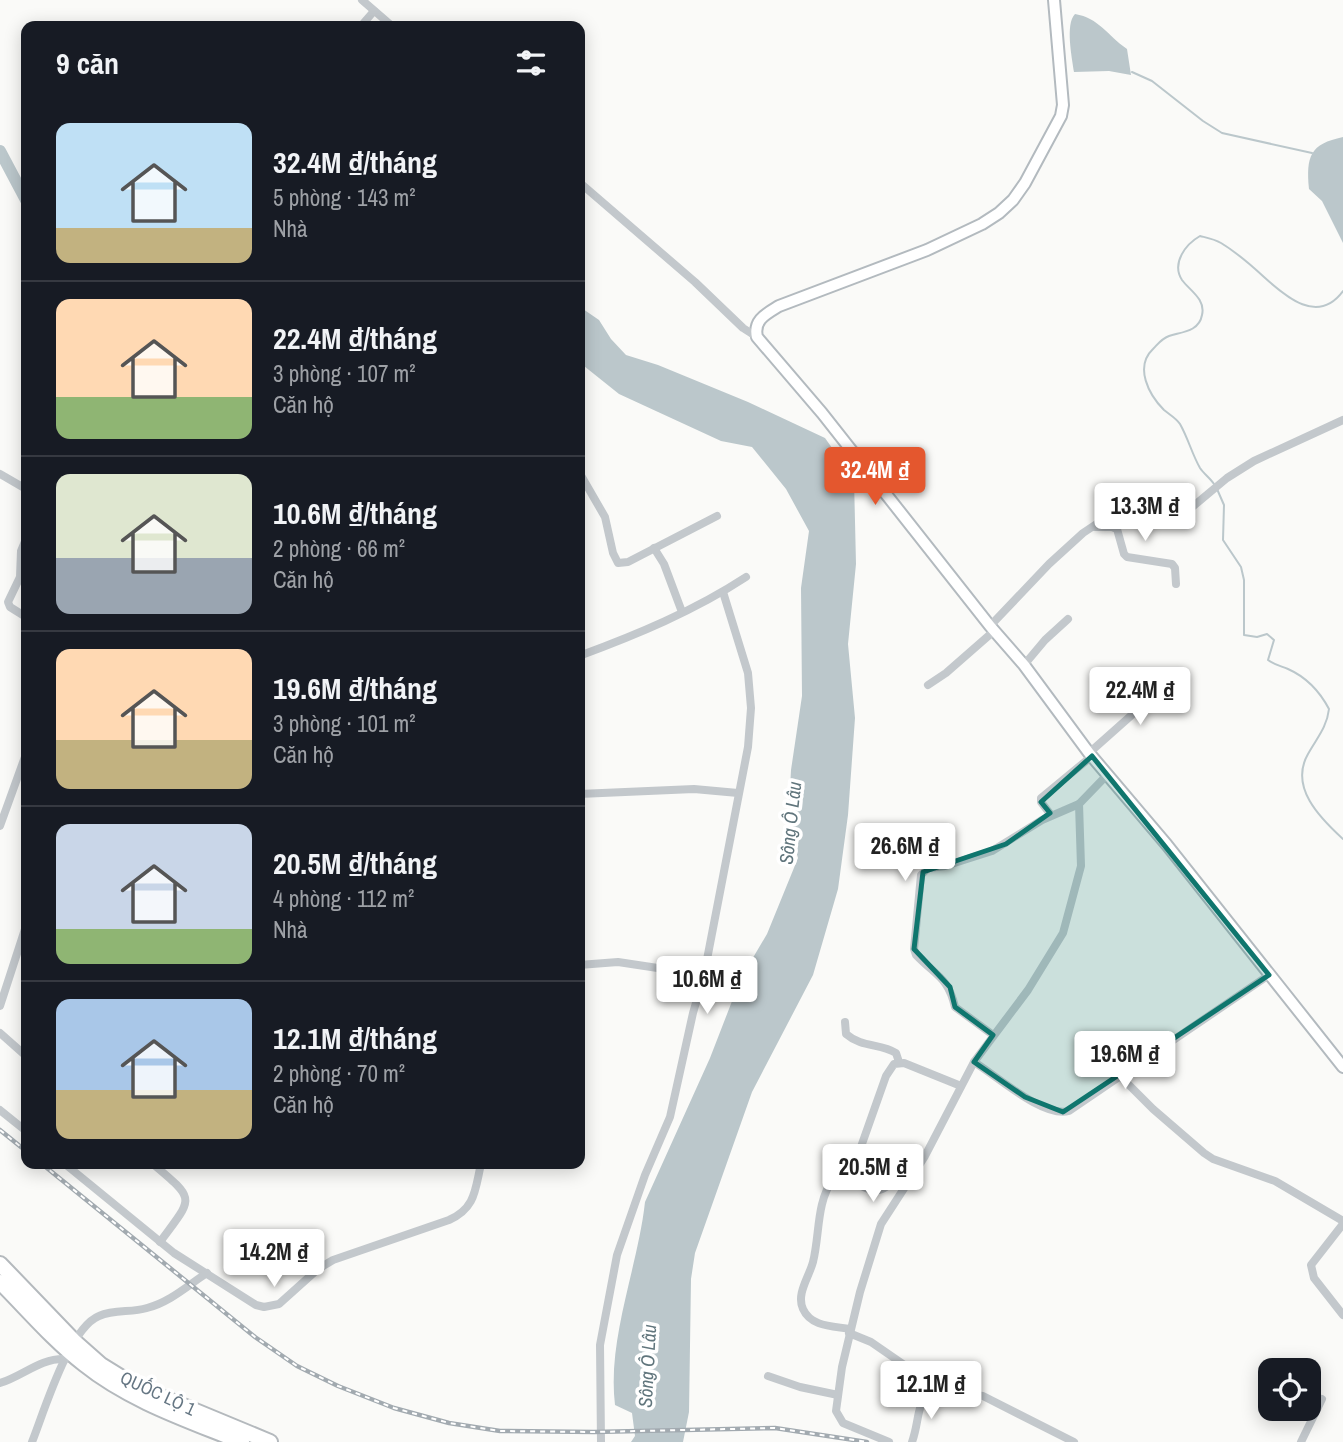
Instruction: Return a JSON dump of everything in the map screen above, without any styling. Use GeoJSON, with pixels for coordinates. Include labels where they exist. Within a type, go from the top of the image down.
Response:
{"type":"FeatureCollection","features":[{"type":"Feature","properties":{"kind":"highway","name":"QUỐC LỘ 1"},"geometry":{"type":"LineString","coordinates":[[0,1264],[69,1351],[101,1364],[135,1386],[270,1442]]}},
{"type":"Feature","properties":{"kind":"highway","name":"QUỐC LỘ 1"},"geometry":{"type":"LineString","coordinates":[[0,1282],[69,1351],[97,1374],[129,1394],[234,1441]]}},
{"type":"Feature","properties":{"kind":"main road"},"geometry":{"type":"LineString","coordinates":[[1054,0],[1063,105],[1061,116],[1013,200],[982,224],[927,250],[779,306],[757,322],[757,337],[822,413],[1343,1067]]}},
{"type":"Feature","properties":{"kind":"street"},"geometry":{"type":"LineString","coordinates":[[362,0],[387,21]]}},
{"type":"Feature","properties":{"kind":"street"},"geometry":{"type":"LineString","coordinates":[[365,21],[374,11]]}},
{"type":"Feature","properties":{"kind":"street"},"geometry":{"type":"LineString","coordinates":[[585,188],[695,282],[743,328],[757,337]]}},
{"type":"Feature","properties":{"kind":"street"},"geometry":{"type":"LineString","coordinates":[[928,685],[946,673],[992,628],[1049,564],[1101,521],[1116,518],[1146,520],[1185,513],[1227,478],[1254,461],[1343,420]]}},
{"type":"Feature","properties":{"kind":"street"},"geometry":{"type":"LineString","coordinates":[[0,474],[21,486]]}},
{"type":"Feature","properties":{"kind":"street"},"geometry":{"type":"LineString","coordinates":[[585,482],[606,517],[612,553],[618,563],[628,562],[717,516]]}},
{"type":"Feature","properties":{"kind":"street"},"geometry":{"type":"LineString","coordinates":[[1092,527],[1117,529],[1127,557],[1172,564],[1175,568],[1176,584]]}},
{"type":"Feature","properties":{"kind":"street"},"geometry":{"type":"LineString","coordinates":[[654,548],[664,564],[682,612]]}},
{"type":"Feature","properties":{"kind":"street"},"geometry":{"type":"LineString","coordinates":[[21,551],[20,577],[8,602],[10,607],[21,614]]}},
{"type":"Feature","properties":{"kind":"street"},"geometry":{"type":"LineString","coordinates":[[585,653],[682,612],[723,592],[746,577]]}},
{"type":"Feature","properties":{"kind":"street"},"geometry":{"type":"LineString","coordinates":[[601,1442],[600,1345],[617,1255],[645,1175],[670,1117],[704,975],[751,727],[751,689],[745,659],[723,592]]}},
{"type":"Feature","properties":{"kind":"street"},"geometry":{"type":"LineString","coordinates":[[1024,665],[1045,640],[1068,619]]}},
{"type":"Feature","properties":{"kind":"street"},"geometry":{"type":"LineString","coordinates":[[1051,814],[1041,802],[1041,798],[1134,713],[1184,689]]}},
{"type":"Feature","properties":{"kind":"street"},"geometry":{"type":"LineString","coordinates":[[993,1035],[955,1007],[946,982],[916,955],[914,949],[920,877],[928,867],[945,866],[992,851],[1051,814],[1079,803],[1108,774]]}},
{"type":"Feature","properties":{"kind":"street"},"geometry":{"type":"LineString","coordinates":[[0,826],[21,780]]}},
{"type":"Feature","properties":{"kind":"street"},"geometry":{"type":"LineString","coordinates":[[585,794],[694,789],[738,793]]}},
{"type":"Feature","properties":{"kind":"street"},"geometry":{"type":"LineString","coordinates":[[889,1442],[843,1423],[836,1411],[850,1331],[881,1224],[945,1120],[974,1062],[1028,990],[1066,926],[1081,866],[1079,803]]}},
{"type":"Feature","properties":{"kind":"street"},"geometry":{"type":"LineString","coordinates":[[0,1006],[21,941]]}},
{"type":"Feature","properties":{"kind":"street"},"geometry":{"type":"LineString","coordinates":[[585,965],[618,962],[704,975]]}},
{"type":"Feature","properties":{"kind":"street"},"geometry":{"type":"LineString","coordinates":[[974,1062],[1017,1092],[1057,1112],[1069,1111],[1269,975]]}},
{"type":"Feature","properties":{"kind":"street"},"geometry":{"type":"LineString","coordinates":[[845,1022],[846,1034],[850,1038],[876,1048],[890,1049],[896,1053],[899,1062]]}},
{"type":"Feature","properties":{"kind":"street"},"geometry":{"type":"LineString","coordinates":[[0,1032],[21,1051]]}},
{"type":"Feature","properties":{"kind":"street"},"geometry":{"type":"LineString","coordinates":[[848,1179],[886,1076],[894,1064],[899,1062],[961,1086]]}},
{"type":"Feature","properties":{"kind":"street"},"geometry":{"type":"LineString","coordinates":[[1121,1076],[1153,1109],[1213,1159],[1275,1181],[1343,1223],[1313,1260],[1311,1270],[1314,1278],[1343,1315]]}},
{"type":"Feature","properties":{"kind":"street"},"geometry":{"type":"LineString","coordinates":[[0,1110],[21,1127]]}},
{"type":"Feature","properties":{"kind":"street"},"geometry":{"type":"LineString","coordinates":[[911,1176],[898,1167],[886,1187],[877,1190],[861,1187],[848,1179],[833,1179],[819,1216],[814,1258],[800,1302],[804,1311],[813,1321],[850,1331],[871,1342],[942,1391],[983,1396],[1074,1442]]}},
{"type":"Feature","properties":{"kind":"street"},"geometry":{"type":"LineString","coordinates":[[71,1169],[159,1242],[256,1305],[264,1307],[279,1304],[327,1262],[449,1220],[464,1212],[471,1203],[480,1169]]}},
{"type":"Feature","properties":{"kind":"street"},"geometry":{"type":"LineString","coordinates":[[159,1169],[182,1188],[186,1197],[183,1211],[159,1242]]}},
{"type":"Feature","properties":{"kind":"street"},"geometry":{"type":"LineString","coordinates":[[32,1442],[69,1351],[97,1317],[148,1308],[177,1294],[207,1273]]}},
{"type":"Feature","properties":{"kind":"street"},"geometry":{"type":"LineString","coordinates":[[0,1383],[69,1351]]}},
{"type":"Feature","properties":{"kind":"street"},"geometry":{"type":"LineString","coordinates":[[768,1376],[800,1387],[838,1395]]}},
{"type":"Feature","properties":{"kind":"street"},"geometry":{"type":"LineString","coordinates":[[912,1442],[918,1409],[933,1386]]}},
{"type":"Feature","properties":{"kind":"street"},"geometry":{"type":"LineString","coordinates":[[1301,1442],[1322,1399]]}},
{"type":"Feature","properties":{"kind":"highlighted area"},"geometry":{"type":"Polygon","coordinates":[[[1092,756],[1269,975],[1063,1112],[1025,1097],[974,1062],[993,1035],[955,1007],[950,987],[914,949],[923,872],[1006,844],[1050,813],[1041,802],[1092,756]]]}},
{"type":"Feature","properties":{"kind":"water"},"geometry":{"type":"Polygon","coordinates":[[[1075,14],[1097,23],[1127,49],[1131,75],[1109,71],[1074,72],[1070,25],[1075,14]]]}},
{"type":"Feature","properties":{"kind":"water"},"geometry":{"type":"Polygon","coordinates":[[[1343,137],[1343,243],[1322,201],[1309,189],[1308,168],[1317,148],[1323,143],[1343,137]]]}},
{"type":"Feature","properties":{"kind":"water"},"geometry":{"type":"Polygon","coordinates":[[[585,310],[599,320],[611,339],[626,355],[658,365],[748,402],[825,438],[854,479],[856,564],[848,644],[855,718],[848,815],[838,889],[813,975],[752,1092],[695,1253],[691,1279],[689,1412],[683,1442],[631,1442],[635,1436],[632,1413],[615,1405],[615,1355],[645,1202],[710,1058],[741,978],[767,934],[798,858],[788,825],[791,770],[802,696],[801,588],[809,531],[786,489],[752,447],[721,441],[619,394],[585,367],[585,310]]]}},
{"type":"Feature","properties":{"kind":"waterway"},"geometry":{"type":"LineString","coordinates":[[1132,72],[1152,81],[1222,133],[1312,153]]}},
{"type":"Feature","properties":{"kind":"waterway","name":"Sông Ô Lâu"},"geometry":{"type":"LineString","coordinates":[[0,151],[21,191]]}},
{"type":"Feature","properties":{"kind":"waterway"},"geometry":{"type":"LineString","coordinates":[[1214,484],[1200,468],[1180,424],[1153,397],[1144,372],[1147,356],[1160,342],[1193,328],[1200,321],[1202,304],[1179,274],[1179,261],[1185,249],[1200,236],[1218,242],[1232,250],[1292,299],[1313,307],[1333,301],[1343,291]]}},
{"type":"Feature","properties":{"kind":"waterway"},"geometry":{"type":"LineString","coordinates":[[1217,489],[1224,505],[1223,540],[1241,567],[1244,580],[1244,635],[1257,637],[1267,634],[1274,640],[1268,660],[1295,672],[1307,681],[1329,709],[1324,727],[1303,766],[1302,778],[1317,812],[1343,839]]}},
{"type":"Feature","properties":{"kind":"railway"},"geometry":{"type":"LineString","coordinates":[[0,1130],[21,1147]]}},
{"type":"Feature","properties":{"kind":"railway"},"geometry":{"type":"LineString","coordinates":[[48,1169],[255,1337],[297,1366],[394,1408],[449,1423],[500,1431],[775,1428],[867,1442]]}}]}
